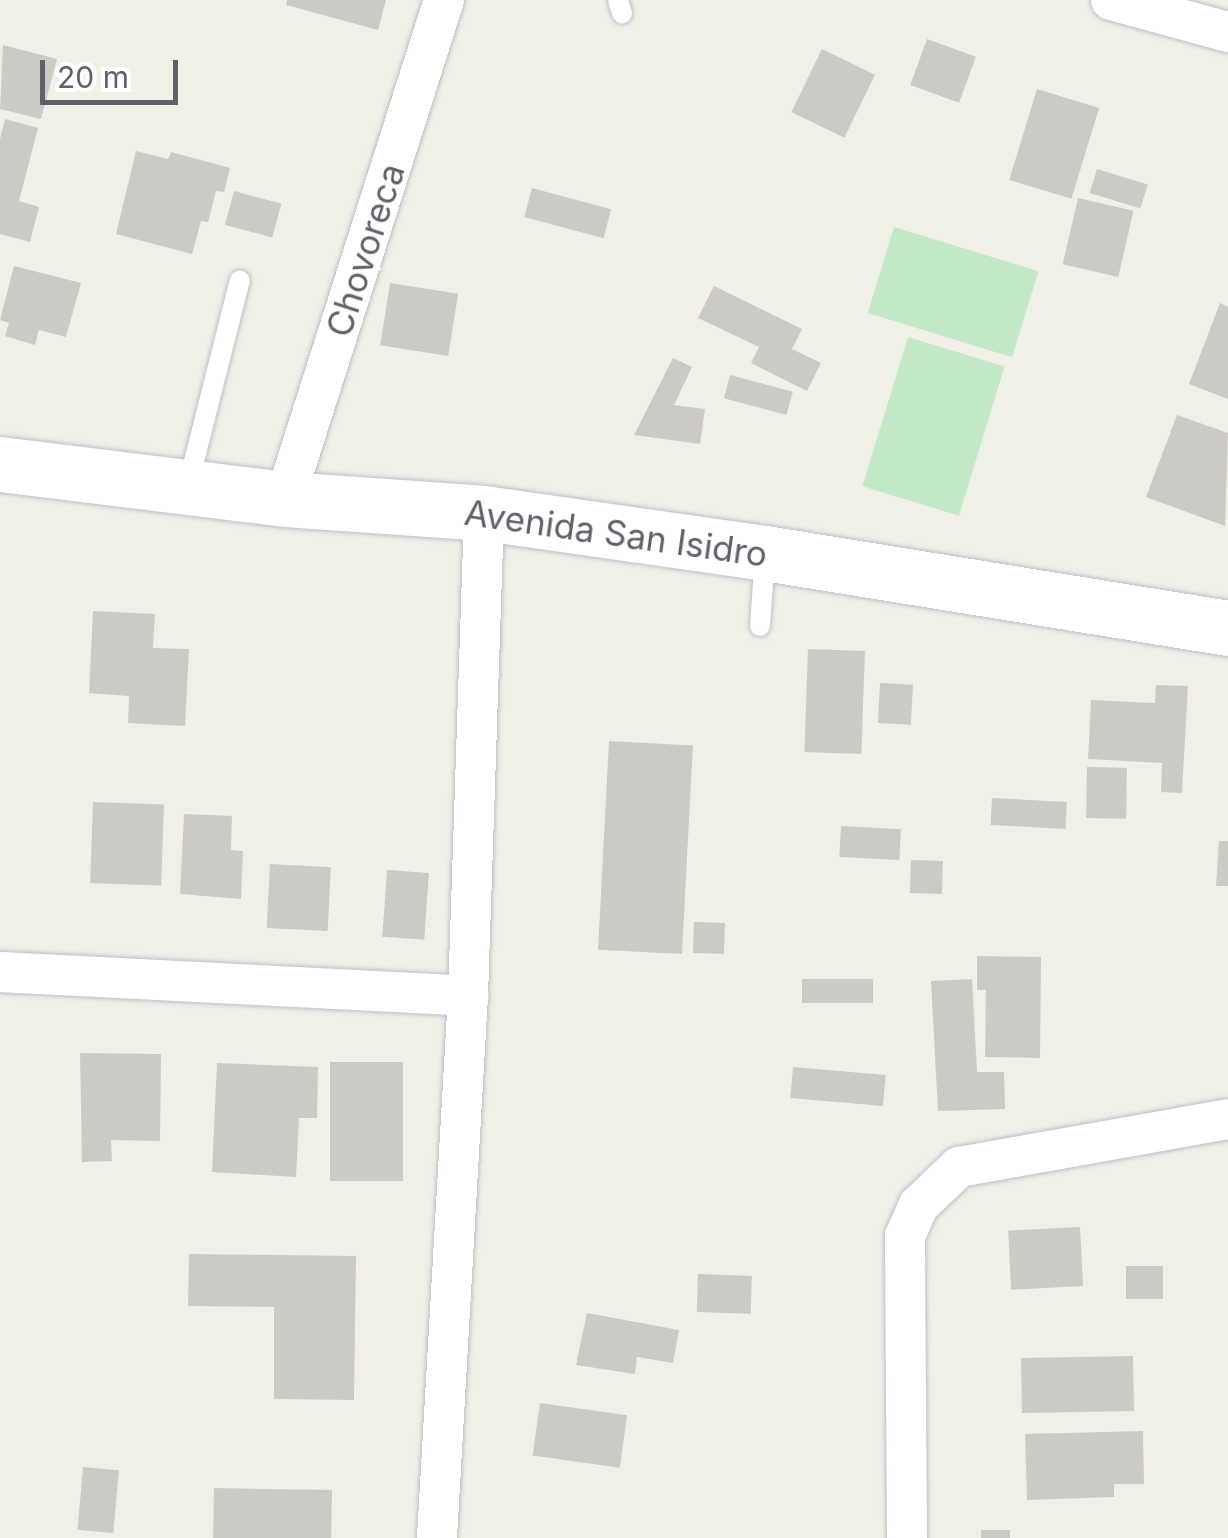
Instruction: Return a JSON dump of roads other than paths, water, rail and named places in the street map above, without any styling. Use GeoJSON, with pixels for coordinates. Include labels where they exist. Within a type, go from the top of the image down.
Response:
{"type":"FeatureCollection","features":[{"type":"Feature","properties":{"kind":"main road","name":"Avenida San Isidro"},"geometry":{"type":"LineString","coordinates":[[0,464],[285,499],[484,513],[765,553],[1228,628]]}},
{"type":"Feature","properties":{"kind":"street","name":"Chovoreca"},"geometry":{"type":"LineString","coordinates":[[285,499],[444,0]]}},
{"type":"Feature","properties":{"kind":"street"},"geometry":{"type":"LineString","coordinates":[[1111,0],[1228,32]]}},
{"type":"Feature","properties":{"kind":"street"},"geometry":{"type":"LineString","coordinates":[[437,1538],[468,996],[484,513]]}},
{"type":"Feature","properties":{"kind":"street"},"geometry":{"type":"LineString","coordinates":[[0,972],[468,996]]}},
{"type":"Feature","properties":{"kind":"street"},"geometry":{"type":"LineString","coordinates":[[907,1538],[905,1236],[919,1205],[959,1167],[1228,1118]]}},
{"type":"Feature","properties":{"kind":"lane"},"geometry":{"type":"LineString","coordinates":[[188,487],[240,280]]}},
{"type":"Feature","properties":{"kind":"lane"},"geometry":{"type":"LineString","coordinates":[[760,626],[765,553]]}}]}
